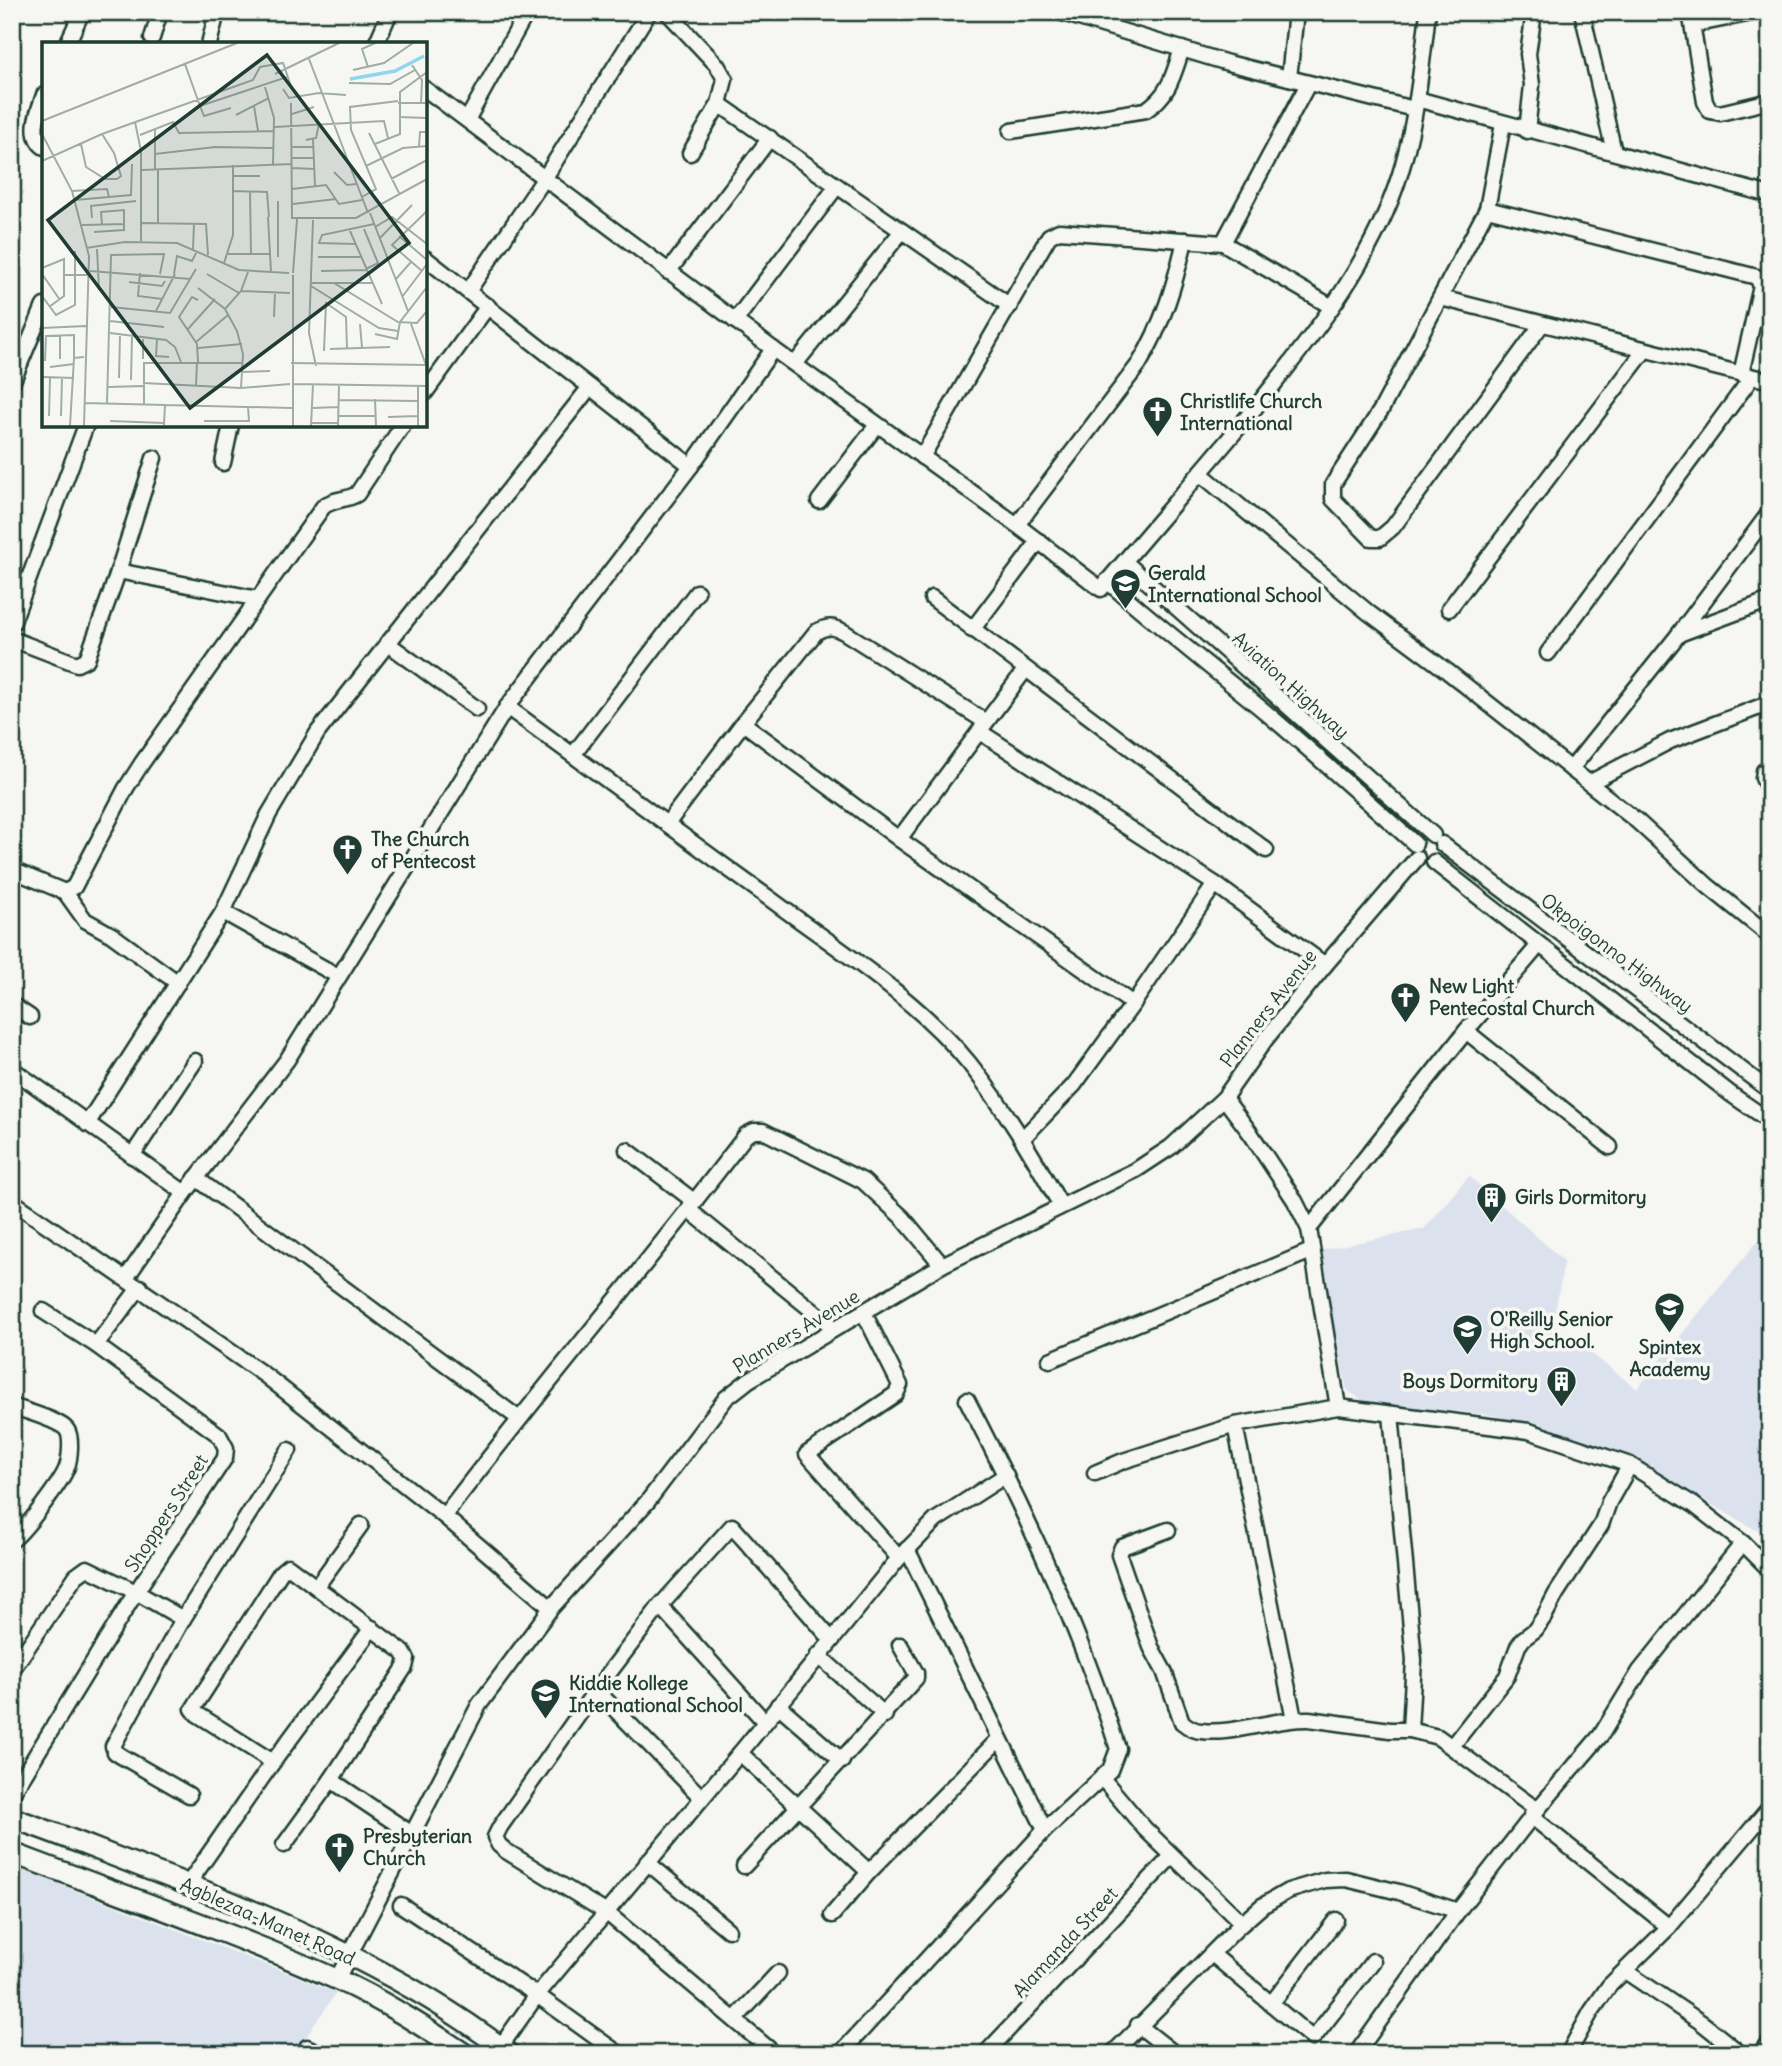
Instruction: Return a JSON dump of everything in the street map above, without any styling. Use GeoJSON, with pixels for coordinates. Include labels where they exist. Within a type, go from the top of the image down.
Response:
{"type":"FeatureCollection","features":[{"type":"Feature","properties":{"kind":"main road","name":"Agblezaa-Manet Road"},"geometry":{"type":"LineString","coordinates":[[12,1818],[188,1884],[350,1956],[440,2007],[505,2050]]}},
{"type":"Feature","properties":{"kind":"main road","name":"Agblezaa-Manet Road"},"geometry":{"type":"LineString","coordinates":[[12,1853],[337,1979],[465,2054]]}},
{"type":"Feature","properties":{"kind":"street"},"geometry":{"type":"LineString","coordinates":[[68,42],[82,12]]}},
{"type":"Feature","properties":{"kind":"street"},"geometry":{"type":"LineString","coordinates":[[152,38],[160,12]]}},
{"type":"Feature","properties":{"kind":"street"},"geometry":{"type":"LineString","coordinates":[[210,42],[217,12]]}},
{"type":"Feature","properties":{"kind":"street"},"geometry":{"type":"LineString","coordinates":[[377,42],[390,12]]}},
{"type":"Feature","properties":{"kind":"street"},"geometry":{"type":"LineString","coordinates":[[467,120],[527,12]]}},
{"type":"Feature","properties":{"kind":"street"},"geometry":{"type":"LineString","coordinates":[[468,290],[544,179],[649,12]]}},
{"type":"Feature","properties":{"kind":"street"},"geometry":{"type":"LineString","coordinates":[[667,12],[717,65],[725,79],[719,104],[690,153]]}},
{"type":"Feature","properties":{"kind":"street"},"geometry":{"type":"LineString","coordinates":[[1059,12],[1308,84],[1416,104],[1503,124],[1770,195]]}},
{"type":"Feature","properties":{"kind":"street"},"geometry":{"type":"LineString","coordinates":[[1289,78],[1296,12]]}},
{"type":"Feature","properties":{"kind":"street"},"geometry":{"type":"LineString","coordinates":[[1104,585],[1201,474],[1292,362],[1332,307],[1368,248],[1403,164],[1416,104],[1428,12]]}},
{"type":"Feature","properties":{"kind":"street"},"geometry":{"type":"LineString","coordinates":[[1527,131],[1532,85],[1528,54],[1534,12]]}},
{"type":"Feature","properties":{"kind":"street"},"geometry":{"type":"LineString","coordinates":[[1582,12],[1614,152]]}},
{"type":"Feature","properties":{"kind":"street"},"geometry":{"type":"LineString","coordinates":[[1757,12],[1692,19],[1705,102],[1710,111],[1720,113],[1770,101]]}},
{"type":"Feature","properties":{"kind":"street"},"geometry":{"type":"LineString","coordinates":[[1012,131],[1146,110],[1158,102],[1168,89],[1182,49]]}},
{"type":"Feature","properties":{"kind":"street"},"geometry":{"type":"LineString","coordinates":[[1223,243],[1308,84]]}},
{"type":"Feature","properties":{"kind":"street","name":"Aviation Highway"},"geometry":{"type":"LineString","coordinates":[[427,90],[773,349],[1158,626],[1322,760],[1416,851]]}},
{"type":"Feature","properties":{"kind":"street"},"geometry":{"type":"LineString","coordinates":[[42,103],[34,135],[42,146]]}},
{"type":"Feature","properties":{"kind":"street"},"geometry":{"type":"LineString","coordinates":[[719,104],[1010,306]]}},
{"type":"Feature","properties":{"kind":"street"},"geometry":{"type":"LineString","coordinates":[[1503,124],[1487,209],[1381,410],[1333,484],[1333,499],[1371,538],[1380,538],[1393,527],[1542,324]]}},
{"type":"Feature","properties":{"kind":"street"},"geometry":{"type":"LineString","coordinates":[[668,272],[770,138]]}},
{"type":"Feature","properties":{"kind":"street"},"geometry":{"type":"LineString","coordinates":[[735,321],[837,186]]}},
{"type":"Feature","properties":{"kind":"street"},"geometry":{"type":"LineString","coordinates":[[1487,209],[1757,277],[1760,286],[1746,375],[1548,653]]}},
{"type":"Feature","properties":{"kind":"street"},"geometry":{"type":"LineString","coordinates":[[795,364],[902,230]]}},
{"type":"Feature","properties":{"kind":"street"},"geometry":{"type":"LineString","coordinates":[[922,457],[1045,242],[1059,231],[1223,243],[1332,307]]}},
{"type":"Feature","properties":{"kind":"street"},"geometry":{"type":"LineString","coordinates":[[1017,525],[1139,364],[1152,342],[1175,285],[1185,240]]}},
{"type":"Feature","properties":{"kind":"street"},"geometry":{"type":"LineString","coordinates":[[427,259],[691,466]]}},
{"type":"Feature","properties":{"kind":"street"},"geometry":{"type":"LineString","coordinates":[[1441,298],[1770,381]]}},
{"type":"Feature","properties":{"kind":"street"},"geometry":{"type":"LineString","coordinates":[[427,390],[488,306]]}},
{"type":"Feature","properties":{"kind":"street"},"geometry":{"type":"LineString","coordinates":[[12,383],[38,336],[42,316]]}},
{"type":"Feature","properties":{"kind":"street"},"geometry":{"type":"LineString","coordinates":[[126,1278],[196,1178],[288,1060],[507,707],[691,466],[773,349]]}},
{"type":"Feature","properties":{"kind":"street"},"geometry":{"type":"LineString","coordinates":[[1449,609],[1645,350]]}},
{"type":"Feature","properties":{"kind":"street"},"geometry":{"type":"LineString","coordinates":[[87,1124],[223,912],[269,814],[318,732],[590,387]]}},
{"type":"Feature","properties":{"kind":"street"},"geometry":{"type":"LineString","coordinates":[[819,501],[877,425]]}},
{"type":"Feature","properties":{"kind":"street"},"geometry":{"type":"LineString","coordinates":[[12,624],[85,427]]}},
{"type":"Feature","properties":{"kind":"street"},"geometry":{"type":"LineString","coordinates":[[223,463],[231,427]]}},
{"type":"Feature","properties":{"kind":"street"},"geometry":{"type":"LineString","coordinates":[[65,892],[74,887],[142,763],[323,507],[330,501],[349,499],[357,494],[402,427]]}},
{"type":"Feature","properties":{"kind":"street"},"geometry":{"type":"LineString","coordinates":[[12,639],[77,664],[87,659],[154,458]]}},
{"type":"Feature","properties":{"kind":"street"},"geometry":{"type":"LineString","coordinates":[[1201,474],[1368,613],[1447,671],[1637,821],[1708,886],[1770,936]]}},
{"type":"Feature","properties":{"kind":"street"},"geometry":{"type":"LineString","coordinates":[[1571,769],[1679,634],[1770,512]]}},
{"type":"Feature","properties":{"kind":"street"},"geometry":{"type":"LineString","coordinates":[[972,630],[1039,541]]}},
{"type":"Feature","properties":{"kind":"street","name":"Aviation Highway"},"geometry":{"type":"LineString","coordinates":[[1125,562],[1437,840]]}},
{"type":"Feature","properties":{"kind":"street"},"geometry":{"type":"LineString","coordinates":[[118,571],[258,599]]}},
{"type":"Feature","properties":{"kind":"street"},"geometry":{"type":"LineString","coordinates":[[573,755],[697,592]]}},
{"type":"Feature","properties":{"kind":"street"},"geometry":{"type":"LineString","coordinates":[[932,598],[1266,850]]}},
{"type":"Feature","properties":{"kind":"street"},"geometry":{"type":"LineString","coordinates":[[1679,634],[1770,600]]}},
{"type":"Feature","properties":{"kind":"street"},"geometry":{"type":"LineString","coordinates":[[667,824],[816,632],[826,627],[835,627],[1214,884],[1325,965]]}},
{"type":"Feature","properties":{"kind":"street"},"geometry":{"type":"LineString","coordinates":[[387,643],[477,709]]}},
{"type":"Feature","properties":{"kind":"street"},"geometry":{"type":"LineString","coordinates":[[898,839],[1025,670]]}},
{"type":"Feature","properties":{"kind":"street"},"geometry":{"type":"LineString","coordinates":[[1589,783],[1670,741],[1770,703]]}},
{"type":"Feature","properties":{"kind":"street"},"geometry":{"type":"LineString","coordinates":[[507,707],[857,962],[930,1022],[968,1062],[1023,1138],[1060,1206]]}},
{"type":"Feature","properties":{"kind":"street"},"geometry":{"type":"LineString","coordinates":[[743,723],[898,839],[1133,1004]]}},
{"type":"Feature","properties":{"kind":"street"},"geometry":{"type":"LineString","coordinates":[[1770,767],[1764,771],[1763,778],[1770,792]]}},
{"type":"Feature","properties":{"kind":"street"},"geometry":{"type":"LineString","coordinates":[[1424,836],[1437,840],[1443,853],[1434,862],[1425,863],[1416,851],[1424,836]]}},
{"type":"Feature","properties":{"kind":"street","name":"Okpoigonno Highway"},"geometry":{"type":"LineString","coordinates":[[1437,840],[1770,1091]]}},
{"type":"Feature","properties":{"kind":"street","name":"Planners Avenue"},"geometry":{"type":"LineString","coordinates":[[337,1979],[479,1705],[551,1608],[648,1502],[726,1398],[749,1380],[942,1265],[1136,1170],[1171,1147],[1224,1098],[1265,1040],[1416,851]]}},
{"type":"Feature","properties":{"kind":"street","name":"Okpoigonno Highway"},"geometry":{"type":"LineString","coordinates":[[1434,862],[1732,1095],[1770,1121]]}},
{"type":"Feature","properties":{"kind":"street"},"geometry":{"type":"LineString","coordinates":[[12,870],[65,892],[85,920],[177,982]]}},
{"type":"Feature","properties":{"kind":"street"},"geometry":{"type":"LineString","coordinates":[[1023,1138],[1074,1085],[1133,1004],[1214,884]]}},
{"type":"Feature","properties":{"kind":"street"},"geometry":{"type":"LineString","coordinates":[[223,912],[338,976]]}},
{"type":"Feature","properties":{"kind":"street"},"geometry":{"type":"LineString","coordinates":[[1308,1229],[1466,1031],[1539,945]]}},
{"type":"Feature","properties":{"kind":"street"},"geometry":{"type":"LineString","coordinates":[[12,1004],[30,1017]]}},
{"type":"Feature","properties":{"kind":"street"},"geometry":{"type":"LineString","coordinates":[[1466,1031],[1610,1147]]}},
{"type":"Feature","properties":{"kind":"street"},"geometry":{"type":"LineString","coordinates":[[132,1156],[195,1061]]}},
{"type":"Feature","properties":{"kind":"street"},"geometry":{"type":"LineString","coordinates":[[12,1069],[185,1193]]}},
{"type":"Feature","properties":{"kind":"street"},"geometry":{"type":"LineString","coordinates":[[1224,1098],[1296,1201],[1308,1229],[1338,1407]]}},
{"type":"Feature","properties":{"kind":"street"},"geometry":{"type":"LineString","coordinates":[[443,1516],[746,1135],[754,1130],[763,1131],[863,1181],[903,1218],[942,1265]]}},
{"type":"Feature","properties":{"kind":"street"},"geometry":{"type":"LineString","coordinates":[[627,1150],[834,1328]]}},
{"type":"Feature","properties":{"kind":"street"},"geometry":{"type":"LineString","coordinates":[[196,1178],[519,1418]]}},
{"type":"Feature","properties":{"kind":"street"},"geometry":{"type":"LineString","coordinates":[[12,1201],[266,1376],[443,1516],[551,1608]]}},
{"type":"Feature","properties":{"kind":"street"},"geometry":{"type":"LineString","coordinates":[[1050,1360],[1311,1251]]}},
{"type":"Feature","properties":{"kind":"street"},"geometry":{"type":"LineString","coordinates":[[96,1345],[140,1287]]}},
{"type":"Feature","properties":{"kind":"street","name":"Shoppers Street"},"geometry":{"type":"LineString","coordinates":[[12,1794],[136,1592],[225,1458],[226,1448],[219,1435],[96,1345],[43,1311]]}},
{"type":"Feature","properties":{"kind":"street"},"geometry":{"type":"LineString","coordinates":[[863,1313],[900,1385],[899,1390],[807,1454],[903,1553],[1045,1830]]}},
{"type":"Feature","properties":{"kind":"street"},"geometry":{"type":"LineString","coordinates":[[841,2054],[1045,1830],[1110,1770],[1118,1749],[1068,1610],[1006,1475],[967,1400]]}},
{"type":"Feature","properties":{"kind":"street"},"geometry":{"type":"LineString","coordinates":[[12,1406],[57,1423],[66,1429],[70,1438],[67,1467],[28,1525],[12,1540]]}},
{"type":"Feature","properties":{"kind":"street"},"geometry":{"type":"LineString","coordinates":[[1095,1473],[1123,1461],[1235,1425],[1338,1407],[1529,1431],[1630,1465],[1694,1505],[1743,1543],[1770,1570]]}},
{"type":"Feature","properties":{"kind":"street"},"geometry":{"type":"LineString","coordinates":[[1391,1414],[1415,1660],[1410,1730]]}},
{"type":"Feature","properties":{"kind":"street"},"geometry":{"type":"LineString","coordinates":[[1235,1425],[1294,1719]]}},
{"type":"Feature","properties":{"kind":"street"},"geometry":{"type":"LineString","coordinates":[[189,1795],[121,1756],[115,1752],[113,1746],[183,1619],[289,1450]]}},
{"type":"Feature","properties":{"kind":"street"},"geometry":{"type":"LineString","coordinates":[[1452,1746],[1507,1676],[1518,1646],[1544,1617],[1601,1525],[1609,1502],[1630,1465]]}},
{"type":"Feature","properties":{"kind":"street"},"geometry":{"type":"LineString","coordinates":[[505,2050],[537,1995],[903,1553],[936,1520],[1006,1475]]}},
{"type":"Feature","properties":{"kind":"street"},"geometry":{"type":"LineString","coordinates":[[317,1586],[361,1525]]}},
{"type":"Feature","properties":{"kind":"street"},"geometry":{"type":"LineString","coordinates":[[775,2054],[607,1913],[506,1851],[495,1837],[596,1690],[660,1606],[732,1526],[831,1639]]}},
{"type":"Feature","properties":{"kind":"street"},"geometry":{"type":"LineString","coordinates":[[1168,1530],[1122,1547],[1119,1555],[1151,1647],[1164,1671],[1182,1722],[1201,1731],[1216,1731],[1294,1719],[1410,1730],[1438,1737],[1534,1813],[1669,1927]]}},
{"type":"Feature","properties":{"kind":"street"},"geometry":{"type":"LineString","coordinates":[[1356,2054],[1458,1911],[1534,1813],[1601,1735],[1640,1671],[1743,1543]]}},
{"type":"Feature","properties":{"kind":"street"},"geometry":{"type":"LineString","coordinates":[[273,1762],[193,1709],[281,1572],[288,1566],[403,1652],[407,1659],[405,1667],[331,1780],[284,1845]]}},
{"type":"Feature","properties":{"kind":"street"},"geometry":{"type":"LineString","coordinates":[[12,1670],[81,1571],[87,1569],[136,1592],[183,1619]]}},
{"type":"Feature","properties":{"kind":"street"},"geometry":{"type":"LineString","coordinates":[[660,1606],[765,1722]]}},
{"type":"Feature","properties":{"kind":"street"},"geometry":{"type":"LineString","coordinates":[[188,1884],[273,1762],[372,1628]]}},
{"type":"Feature","properties":{"kind":"street"},"geometry":{"type":"LineString","coordinates":[[744,1866],[885,1715],[917,1676],[900,1645]]}},
{"type":"Feature","properties":{"kind":"street"},"geometry":{"type":"LineString","coordinates":[[818,1655],[885,1715]]}},
{"type":"Feature","properties":{"kind":"street"},"geometry":{"type":"LineString","coordinates":[[596,1690],[702,1798]]}},
{"type":"Feature","properties":{"kind":"street"},"geometry":{"type":"LineString","coordinates":[[778,1705],[842,1761]]}},
{"type":"Feature","properties":{"kind":"street"},"geometry":{"type":"LineString","coordinates":[[832,1915],[869,1871],[999,1739]]}},
{"type":"Feature","properties":{"kind":"street"},"geometry":{"type":"LineString","coordinates":[[740,1753],[797,1808],[869,1871]]}},
{"type":"Feature","properties":{"kind":"street"},"geometry":{"type":"LineString","coordinates":[[1102,1778],[1145,1829],[1242,1923]]}},
{"type":"Feature","properties":{"kind":"street"},"geometry":{"type":"LineString","coordinates":[[331,1780],[412,1834]]}},
{"type":"Feature","properties":{"kind":"street"},"geometry":{"type":"LineString","coordinates":[[1568,2054],[1609,1986],[1669,1927],[1770,1807]]}},
{"type":"Feature","properties":{"kind":"street","name":"Alamanda Street"},"geometry":{"type":"LineString","coordinates":[[985,2054],[1172,1856]]}},
{"type":"Feature","properties":{"kind":"street"},"geometry":{"type":"LineString","coordinates":[[647,1862],[727,1930]]}},
{"type":"Feature","properties":{"kind":"street"},"geometry":{"type":"LineString","coordinates":[[1112,2054],[1242,1923],[1262,1906],[1288,1891],[1325,1880],[1346,1879],[1458,1911]]}},
{"type":"Feature","properties":{"kind":"street"},"geometry":{"type":"LineString","coordinates":[[401,1905],[537,1995],[619,2054]]}},
{"type":"Feature","properties":{"kind":"street"},"geometry":{"type":"LineString","coordinates":[[1271,2004],[1336,1920]]}},
{"type":"Feature","properties":{"kind":"street"},"geometry":{"type":"LineString","coordinates":[[1212,1954],[1312,2038],[1373,1961]]}},
{"type":"Feature","properties":{"kind":"street"},"geometry":{"type":"LineString","coordinates":[[1625,1971],[1695,2017],[1741,2054]]}},
{"type":"Feature","properties":{"kind":"street"},"geometry":{"type":"LineString","coordinates":[[735,2019],[778,1973]]}},
{"type":"Feature","properties":{"kind":"street"},"geometry":{"type":"LineString","coordinates":[[1138,2025],[1175,2054]]}},
{"type":"Feature","properties":{"kind":"street"},"geometry":{"type":"LineString","coordinates":[[1760,2054],[1770,2042]]}},
{"type":"Feature","properties":{"kind":"street"},"geometry":{"type":"LineString","coordinates":[[307,2047],[322,2054]]}},
{"type":"Feature","properties":{"kind":"shaded area","name":"O'Reilly Senior High School."},"geometry":{"type":"Polygon","coordinates":[[[1469,1176],[1564,1261],[1553,1324],[1637,1389],[1770,1226],[1770,1538],[1619,1451],[1492,1415],[1365,1402],[1347,1390],[1317,1251],[1424,1229],[1469,1176]]]}},
{"type":"Feature","properties":{"kind":"shaded area"},"geometry":{"type":"Polygon","coordinates":[[[12,1866],[336,1993],[304,2040],[298,2054],[12,2054],[12,1866]]]}},
{"type":"Feature","properties":{"kind":"place","name":"Christlife Church International"},"geometry":{"type":"Point","coordinates":[1157,439]}},
{"type":"Feature","properties":{"kind":"place","name":"Gerald International School"},"geometry":{"type":"Point","coordinates":[1125,611]}},
{"type":"Feature","properties":{"kind":"place","name":"The Church of Pentecost"},"geometry":{"type":"Point","coordinates":[348,877]}},
{"type":"Feature","properties":{"kind":"place","name":"New Light Pentecostal Church"},"geometry":{"type":"Point","coordinates":[1406,1024]}},
{"type":"Feature","properties":{"kind":"place","name":"Girls Dormitory"},"geometry":{"type":"Point","coordinates":[1492,1224]}},
{"type":"Feature","properties":{"kind":"place","name":"Spintex Academy"},"geometry":{"type":"Point","coordinates":[1670,1335]}},
{"type":"Feature","properties":{"kind":"place","name":"O'Reilly Senior High School."},"geometry":{"type":"Point","coordinates":[1467,1357]}},
{"type":"Feature","properties":{"kind":"place","name":"Boys Dormitory"},"geometry":{"type":"Point","coordinates":[1561,1408]}},
{"type":"Feature","properties":{"kind":"place","name":"Kiddie Kollege International School"},"geometry":{"type":"Point","coordinates":[546,1721]}},
{"type":"Feature","properties":{"kind":"place","name":"Presbyterian Church"},"geometry":{"type":"Point","coordinates":[340,1874]}}]}
